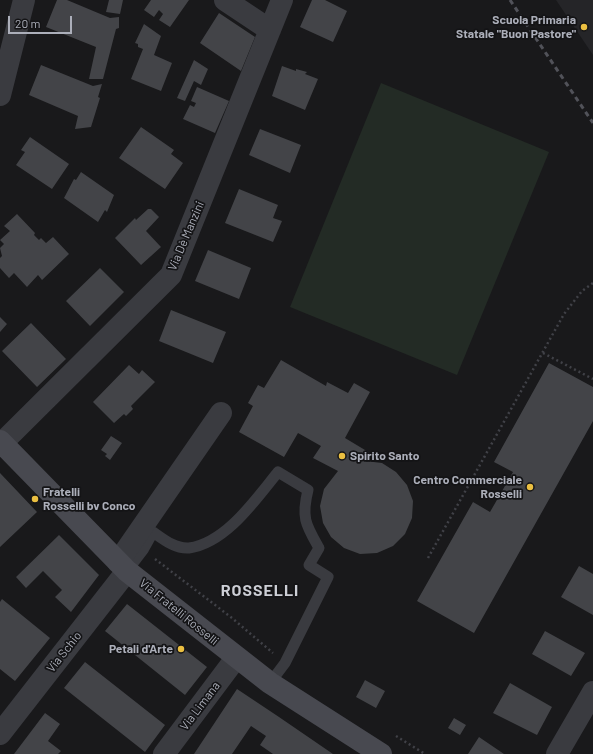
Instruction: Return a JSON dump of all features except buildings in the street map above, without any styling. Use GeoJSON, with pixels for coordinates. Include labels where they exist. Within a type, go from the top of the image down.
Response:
{"type":"FeatureCollection","features":[{"type":"Feature","properties":{"kind":"street"},"geometry":{"type":"LineString","coordinates":[[0,95],[24,0]]}},
{"type":"Feature","properties":{"kind":"street"},"geometry":{"type":"LineString","coordinates":[[226,0],[270,30]]}},
{"type":"Feature","properties":{"kind":"street","name":"Via Dè Manzini"},"geometry":{"type":"LineString","coordinates":[[1,442],[171,275],[282,0]]}},
{"type":"Feature","properties":{"kind":"street","name":"Via Schio"},"geometry":{"type":"LineString","coordinates":[[0,734],[123,566],[221,413]]}},
{"type":"Feature","properties":{"kind":"street","name":"Via Fratelli Rosselli"},"geometry":{"type":"LineString","coordinates":[[1,442],[123,566],[236,658],[270,683],[381,754]]}},
{"type":"Feature","properties":{"kind":"street","name":"Via Limana"},"geometry":{"type":"LineString","coordinates":[[164,754],[236,658]]}},
{"type":"Feature","properties":{"kind":"street"},"geometry":{"type":"LineString","coordinates":[[557,754],[593,692]]}},
{"type":"Feature","properties":{"kind":"lane"},"geometry":{"type":"LineString","coordinates":[[123,566],[143,550],[153,532],[171,544],[188,548],[216,538],[246,511],[278,472],[308,490],[304,505],[305,523],[319,548],[309,565],[328,577],[284,663],[270,683]]}},
{"type":"Feature","properties":{"kind":"path"},"geometry":{"type":"LineString","coordinates":[[428,558],[564,314],[582,292],[593,283]]}},
{"type":"Feature","properties":{"kind":"path"},"geometry":{"type":"LineString","coordinates":[[543,353],[593,379]]}},
{"type":"Feature","properties":{"kind":"path"},"geometry":{"type":"LineString","coordinates":[[143,550],[232,618],[284,663]]}},
{"type":"Feature","properties":{"kind":"path"},"geometry":{"type":"LineString","coordinates":[[391,734],[425,754]]}},
{"type":"Feature","properties":{"kind":"shaded area","name":"Scuola Primaria Statale \"Buon Pastore\""},"geometry":{"type":"Polygon","coordinates":[[[556,0],[593,0],[593,55],[556,0]]]}},
{"type":"Feature","properties":{"kind":"shaded area"},"geometry":{"type":"Polygon","coordinates":[[[381,83],[549,152],[457,375],[290,307],[381,83]]]}},
{"type":"Feature","properties":{"kind":"railway"},"geometry":{"type":"LineString","coordinates":[[510,0],[593,123]]}},
{"type":"Feature","properties":{"kind":"place","name":"Scuola Primaria Statale \"Buon Pastore\""},"geometry":{"type":"Point","coordinates":[584,27]}},
{"type":"Feature","properties":{"kind":"place","name":"Spirito Santo"},"geometry":{"type":"Point","coordinates":[342,456]}},
{"type":"Feature","properties":{"kind":"place","name":"Centro Commerciale Rosselli"},"geometry":{"type":"Point","coordinates":[530,487]}},
{"type":"Feature","properties":{"kind":"place","name":"Fratelli Rosselli bv Conco"},"geometry":{"type":"Point","coordinates":[35,499]}},
{"type":"Feature","properties":{"kind":"place","name":"Petali d'Arte"},"geometry":{"type":"Point","coordinates":[181,649]}},
{"type":"Feature","properties":{"kind":"district","name":"ROSSELLI"},"geometry":{"type":"Point","coordinates":[260,591]}}]}
